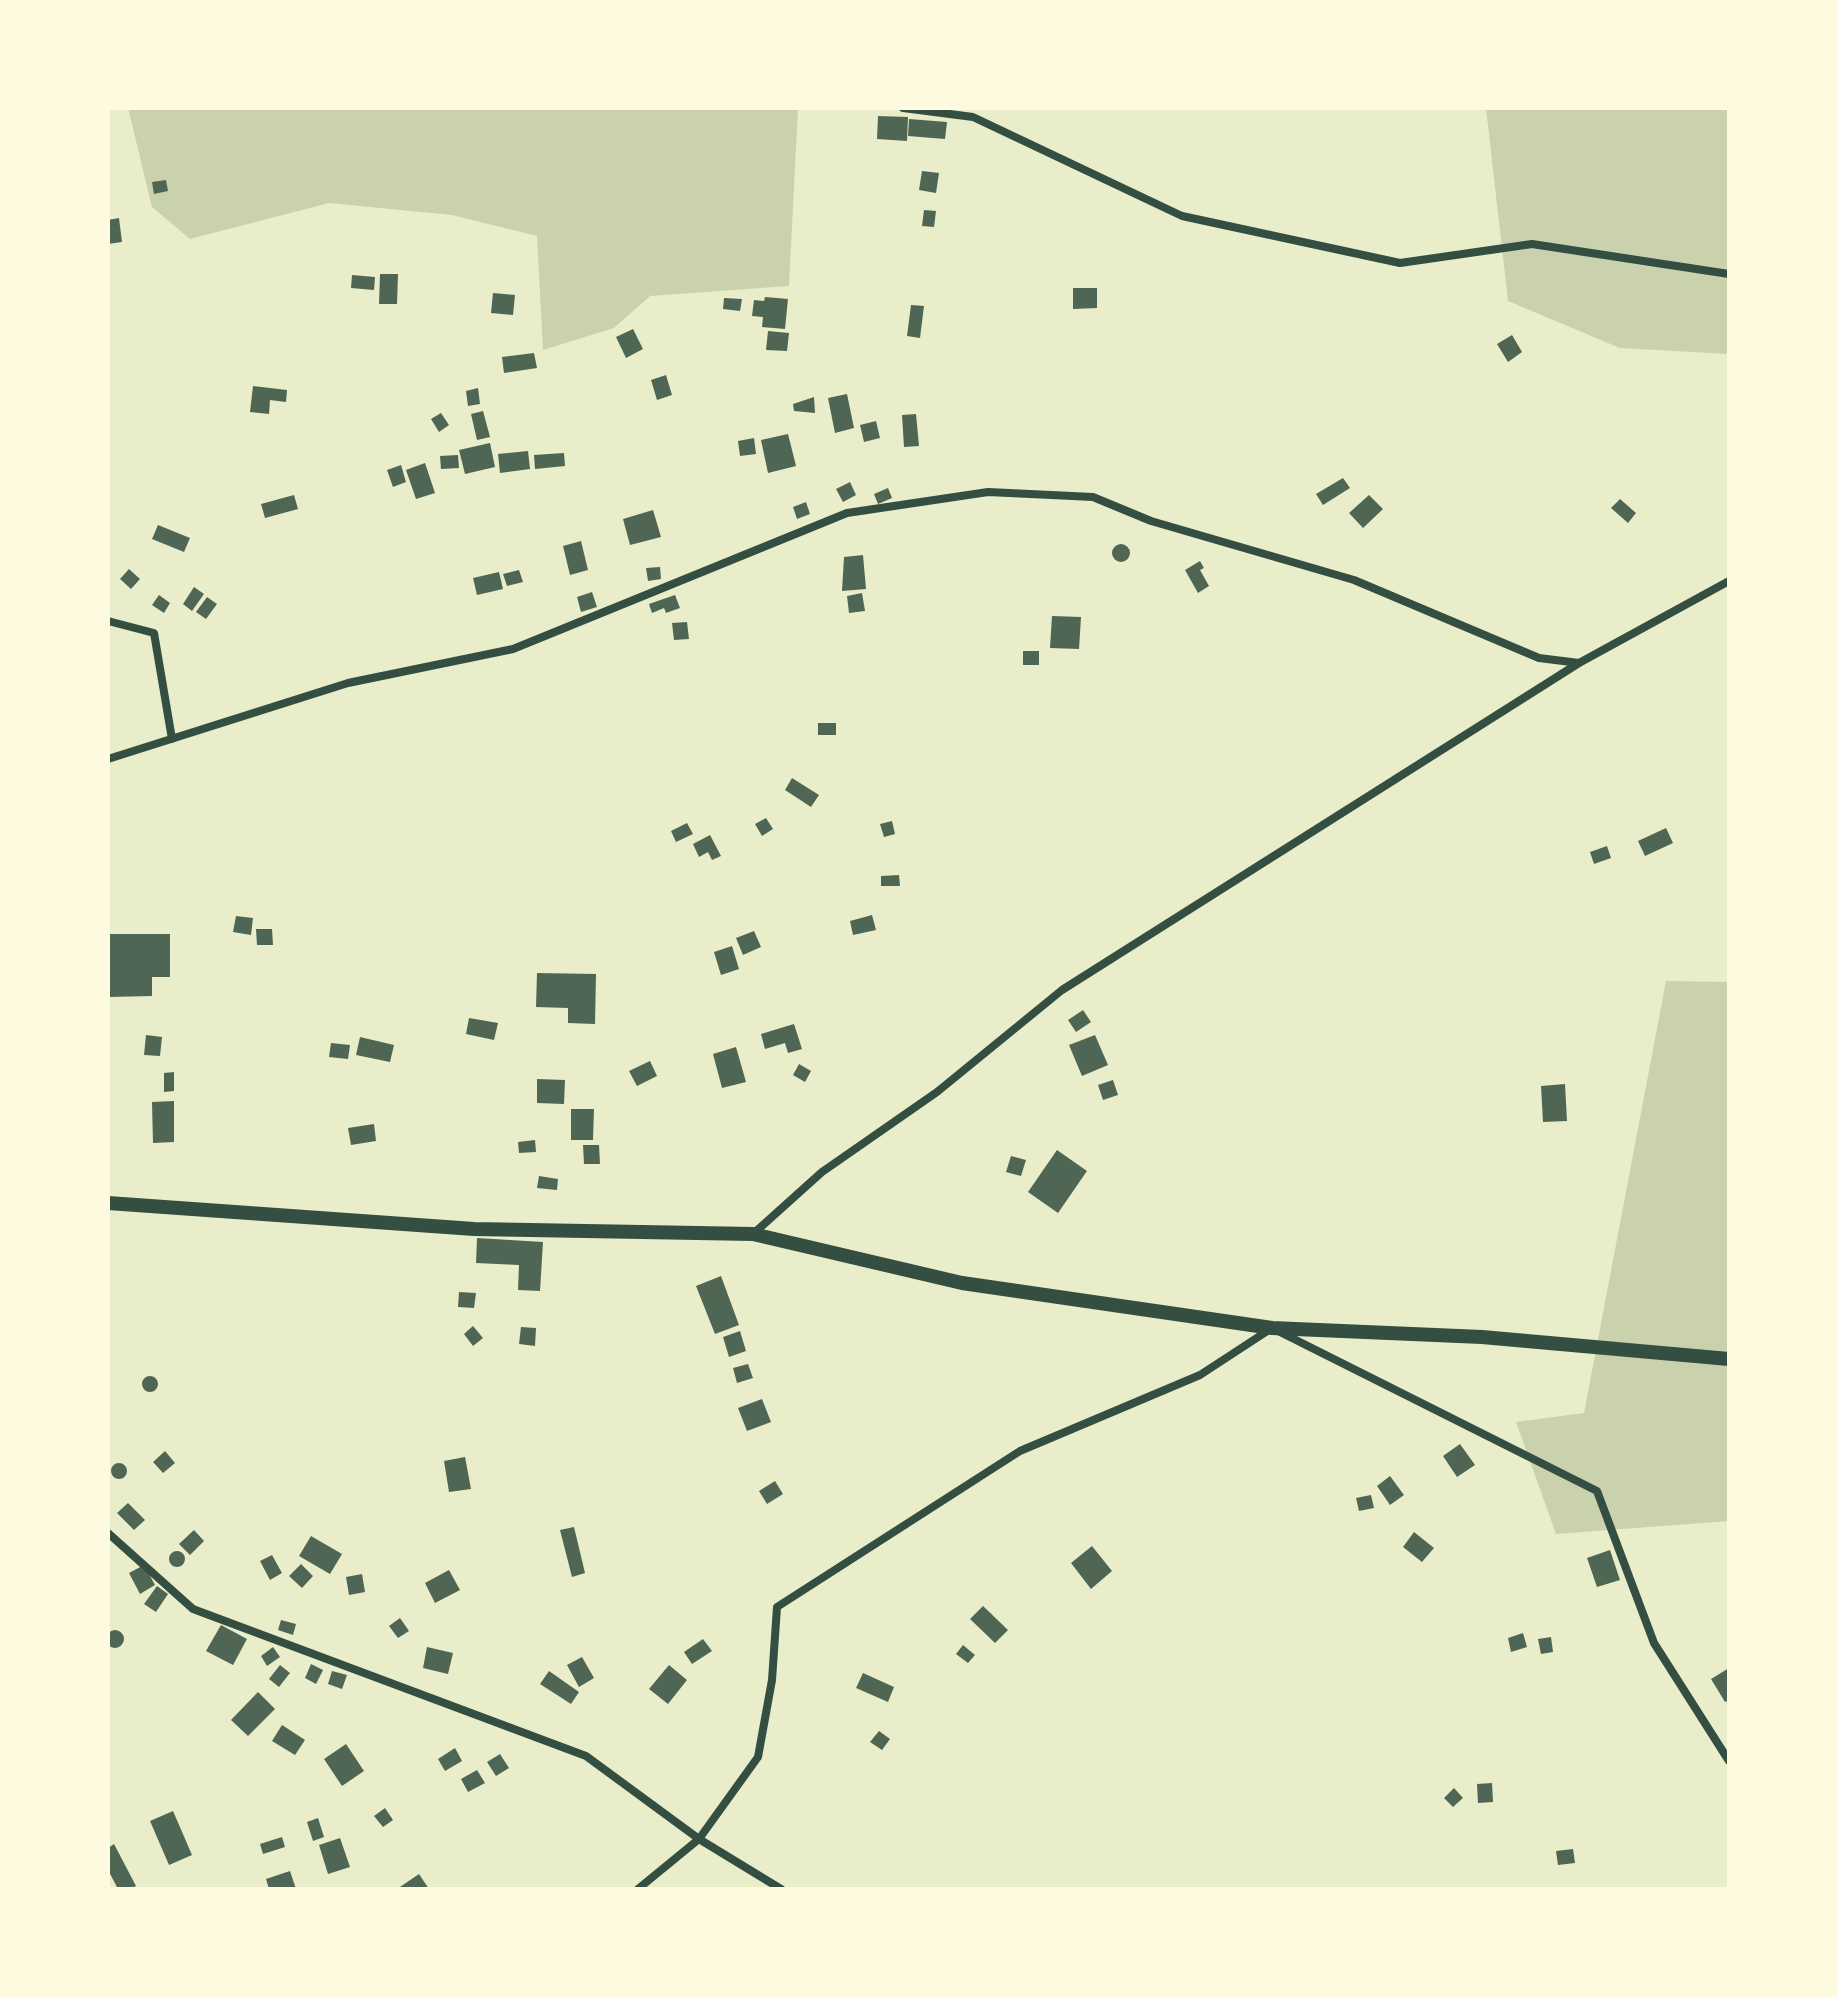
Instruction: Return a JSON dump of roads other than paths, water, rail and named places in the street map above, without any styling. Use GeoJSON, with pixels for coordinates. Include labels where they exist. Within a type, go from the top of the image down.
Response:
{"type":"FeatureCollection","features":[{"type":"Feature","properties":{"kind":"main road"},"geometry":{"type":"LineString","coordinates":[[108,1203],[474,1229],[753,1234],[962,1283],[1272,1328],[1482,1337],[1729,1359]]}},
{"type":"Feature","properties":{"kind":"street"},"geometry":{"type":"LineString","coordinates":[[903,108],[973,117],[1182,216],[1400,263],[1532,244],[1729,274]]}},
{"type":"Feature","properties":{"kind":"street"},"geometry":{"type":"LineString","coordinates":[[108,759],[348,683],[513,649],[847,513],[988,492],[1093,497],[1151,521],[1354,580],[1539,658],[1579,663]]}},
{"type":"Feature","properties":{"kind":"street"},"geometry":{"type":"LineString","coordinates":[[753,1234],[822,1172],[937,1092],[1062,990],[1579,663],[1729,581]]}},
{"type":"Feature","properties":{"kind":"street"},"geometry":{"type":"LineString","coordinates":[[108,621],[154,633],[172,739]]}},
{"type":"Feature","properties":{"kind":"street"},"geometry":{"type":"LineString","coordinates":[[638,1889],[699,1839],[758,1757],[772,1680],[777,1607],[1020,1451],[1200,1375],[1272,1328],[1597,1491],[1654,1643],[1729,1761]]}},
{"type":"Feature","properties":{"kind":"street"},"geometry":{"type":"LineString","coordinates":[[108,1533],[193,1609],[586,1756],[699,1839],[781,1889]]}}]}
